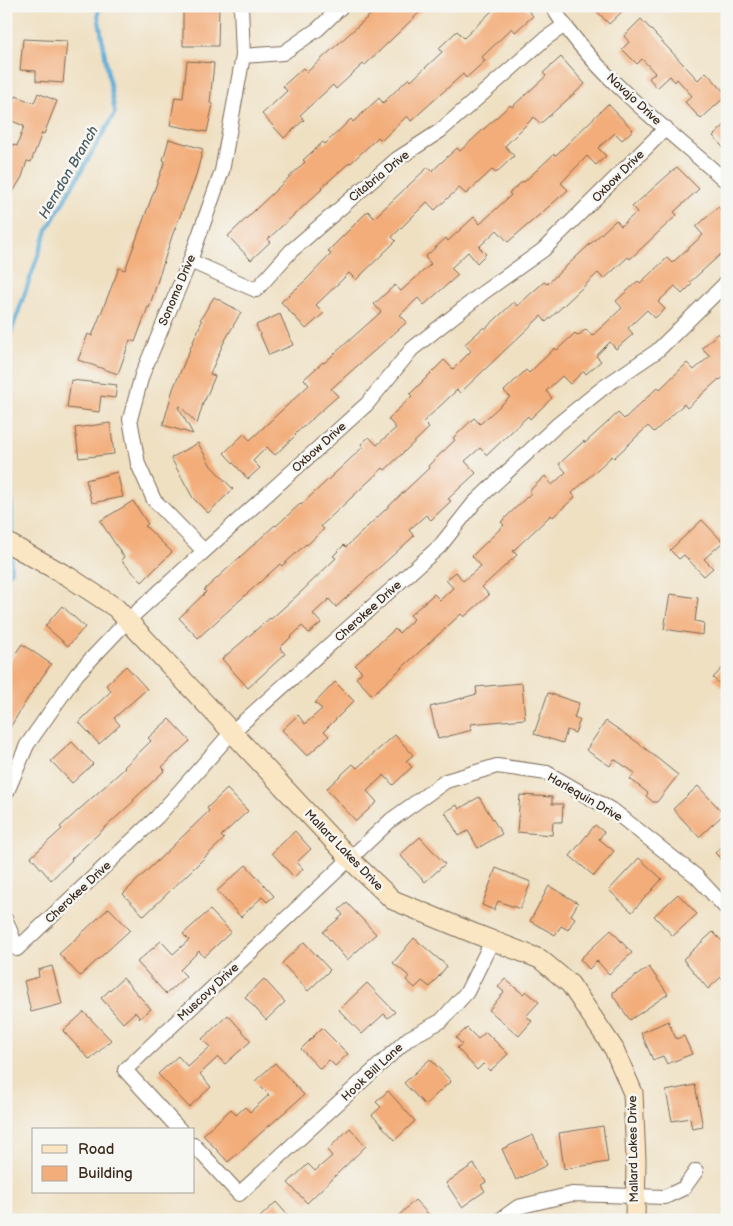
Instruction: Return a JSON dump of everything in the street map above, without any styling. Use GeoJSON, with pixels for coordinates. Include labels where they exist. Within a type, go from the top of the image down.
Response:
{"type":"FeatureCollection","features":[{"type":"Feature","properties":{"kind":"street","name":"Sonoma Drive"},"geometry":{"type":"LineString","coordinates":[[204,551],[154,500],[138,464],[130,419],[142,375],[190,261],[222,171],[243,56],[241,6]]}},
{"type":"Feature","properties":{"kind":"street"},"geometry":{"type":"LineString","coordinates":[[243,56],[283,53],[318,29],[342,6]]}},
{"type":"Feature","properties":{"kind":"street","name":"Navajo Drive"},"geometry":{"type":"LineString","coordinates":[[552,6],[589,56],[631,98],[727,182]]}},
{"type":"Feature","properties":{"kind":"street","name":"Citabria Drive"},"geometry":{"type":"LineString","coordinates":[[190,261],[256,290],[291,251],[397,160],[440,131],[546,38],[565,25]]}},
{"type":"Feature","properties":{"kind":"street","name":"Oxbow Drive"},"geometry":{"type":"LineString","coordinates":[[6,794],[27,745],[77,674],[128,620],[367,404],[412,349],[484,292],[543,250],[666,128]]}},
{"type":"Feature","properties":{"kind":"street","name":"Cherokee Drive"},"geometry":{"type":"LineString","coordinates":[[6,920],[17,949],[157,817],[232,732],[440,546],[474,503],[556,426],[604,387],[657,351],[727,282]]}},
{"type":"Feature","properties":{"kind":"street","name":"Mallard Lakes Drive"},"geometry":{"type":"LineString","coordinates":[[7,542],[69,577],[116,608],[349,858],[393,900],[540,959],[570,984],[614,1049],[633,1093],[635,1220]]}},
{"type":"Feature","properties":{"kind":"street","name":"Harlequin Drive"},"geometry":{"type":"LineString","coordinates":[[349,858],[391,820],[446,781],[497,766],[547,773],[615,812],[696,876],[727,909]]}},
{"type":"Feature","properties":{"kind":"street","name":"Muscovy Drive"},"geometry":{"type":"LineString","coordinates":[[178,1128],[125,1070],[349,858]]}},
{"type":"Feature","properties":{"kind":"street","name":"Hook Bill Lane"},"geometry":{"type":"LineString","coordinates":[[195,1146],[239,1194],[409,1038],[441,1021],[467,992],[492,941]]}},
{"type":"Feature","properties":{"kind":"street"},"geometry":{"type":"LineString","coordinates":[[500,1220],[518,1207],[572,1194],[665,1197],[684,1188],[696,1171]]}},
{"type":"Feature","properties":{"kind":"building"},"geometry":{"type":"Polygon","coordinates":[[[183,6],[219,6],[218,46],[183,46],[183,6]]]}},
{"type":"Feature","properties":{"kind":"building"},"geometry":{"type":"Polygon","coordinates":[[[380,6],[426,6],[364,66],[363,64],[336,89],[333,85],[300,115],[304,120],[284,138],[262,114],[287,91],[283,86],[303,68],[307,72],[380,6]]]}},
{"type":"Feature","properties":{"kind":"building"},"geometry":{"type":"Polygon","coordinates":[[[497,6],[524,6],[533,16],[515,32],[512,28],[482,57],[485,61],[466,78],[463,74],[411,121],[407,116],[382,140],[378,137],[268,239],[270,242],[251,260],[228,236],[305,162],[303,160],[323,142],[325,144],[351,119],[353,122],[379,98],[383,103],[409,78],[411,81],[442,52],[439,48],[457,31],[464,38],[497,6]]]}},
{"type":"Feature","properties":{"kind":"building"},"geometry":{"type":"Polygon","coordinates":[[[592,6],[628,6],[609,24],[592,6]]]}},
{"type":"Feature","properties":{"kind":"building"},"geometry":{"type":"Polygon","coordinates":[[[641,19],[698,80],[706,72],[727,95],[701,119],[685,102],[692,96],[677,79],[675,82],[670,76],[657,88],[649,78],[655,73],[642,59],[637,64],[622,49],[629,42],[624,36],[641,19]]]}},
{"type":"Feature","properties":{"kind":"building"},"geometry":{"type":"Polygon","coordinates":[[[23,39],[67,41],[63,83],[36,81],[36,71],[20,70],[23,39]]]}},
{"type":"Feature","properties":{"kind":"building"},"geometry":{"type":"Polygon","coordinates":[[[561,57],[585,84],[540,124],[534,117],[505,146],[514,156],[496,173],[492,170],[466,194],[459,188],[435,210],[427,202],[392,237],[396,241],[356,280],[349,273],[316,305],[324,313],[306,329],[281,302],[331,254],[328,251],[368,211],[374,218],[428,167],[432,171],[457,148],[460,151],[510,105],[512,107],[546,76],[543,73],[561,57]]]}},
{"type":"Feature","properties":{"kind":"building"},"geometry":{"type":"Polygon","coordinates":[[[187,61],[214,63],[210,103],[213,104],[207,132],[170,125],[175,97],[183,98],[187,61]]]}},
{"type":"Feature","properties":{"kind":"building"},"geometry":{"type":"Polygon","coordinates":[[[38,93],[57,101],[31,162],[27,161],[22,177],[6,204],[6,142],[17,146],[24,126],[7,119],[16,96],[34,103],[38,93]]]}},
{"type":"Feature","properties":{"kind":"building"},"geometry":{"type":"Polygon","coordinates":[[[608,104],[633,130],[622,140],[615,133],[598,148],[606,156],[596,165],[587,156],[561,183],[568,190],[508,242],[497,230],[479,247],[486,254],[477,263],[468,252],[451,268],[458,275],[424,305],[418,298],[400,315],[407,322],[331,389],[338,396],[295,434],[275,455],[267,447],[253,461],[260,468],[248,479],[224,453],[244,434],[250,440],[309,385],[304,379],[381,312],[374,304],[395,285],[401,291],[431,264],[425,257],[446,238],[448,241],[474,217],[480,224],[511,195],[509,193],[524,182],[554,154],[556,155],[608,104]]]}},
{"type":"Feature","properties":{"kind":"building"},"geometry":{"type":"Polygon","coordinates":[[[727,123],[727,152],[713,136],[727,123]]]}},
{"type":"Feature","properties":{"kind":"building"},"geometry":{"type":"Polygon","coordinates":[[[169,139],[203,149],[195,179],[172,236],[149,308],[135,342],[130,340],[118,374],[78,360],[88,334],[92,336],[119,268],[125,270],[165,161],[163,160],[169,139]]]}},
{"type":"Feature","properties":{"kind":"building"},"geometry":{"type":"Polygon","coordinates":[[[677,167],[699,189],[674,212],[677,215],[630,259],[628,257],[604,279],[598,273],[546,322],[541,316],[460,393],[457,390],[423,422],[429,428],[385,470],[383,468],[321,526],[324,529],[307,545],[282,566],[280,564],[198,638],[179,618],[206,592],[204,590],[275,525],[301,505],[363,447],[361,444],[369,437],[377,445],[396,428],[388,419],[412,396],[410,394],[444,360],[453,369],[471,351],[465,344],[484,327],[485,329],[514,302],[517,306],[544,282],[547,284],[616,220],[621,226],[637,212],[632,207],[677,167]]]}},
{"type":"Feature","properties":{"kind":"building"},"geometry":{"type":"Polygon","coordinates":[[[718,207],[727,216],[727,261],[721,254],[690,282],[692,284],[682,294],[675,286],[658,302],[665,309],[655,318],[647,310],[628,328],[633,334],[616,349],[610,342],[596,356],[601,361],[586,374],[584,371],[570,384],[562,376],[546,391],[552,398],[530,419],[528,416],[487,455],[480,448],[465,461],[476,473],[448,499],[451,501],[431,520],[426,515],[409,530],[414,536],[336,607],[329,599],[313,614],[321,623],[309,633],[302,626],[280,648],[285,654],[248,688],[222,659],[302,591],[336,558],[333,556],[344,545],[346,547],[429,468],[428,466],[455,440],[453,438],[474,418],[480,424],[510,397],[504,391],[526,370],[529,373],[555,348],[557,350],[575,333],[578,336],[586,329],[592,336],[622,308],[616,301],[638,281],[640,283],[667,258],[672,263],[703,235],[696,227],[718,207]]]}},
{"type":"Feature","properties":{"kind":"building"},"geometry":{"type":"Polygon","coordinates":[[[214,297],[241,312],[223,344],[210,374],[215,376],[204,400],[197,424],[180,406],[178,407],[193,434],[163,425],[173,389],[202,321],[200,320],[214,297]]]}},
{"type":"Feature","properties":{"kind":"building"},"geometry":{"type":"Polygon","coordinates":[[[280,314],[293,345],[269,355],[256,325],[280,314]]]}},
{"type":"Feature","properties":{"kind":"building"},"geometry":{"type":"Polygon","coordinates":[[[718,333],[727,343],[727,374],[687,408],[684,404],[654,432],[648,426],[614,458],[612,456],[572,493],[575,497],[553,517],[551,515],[513,551],[517,555],[482,587],[489,595],[464,617],[461,614],[372,695],[356,678],[362,672],[355,665],[395,629],[399,633],[414,619],[410,615],[434,594],[440,600],[453,588],[446,580],[456,572],[463,581],[481,566],[472,556],[504,525],[501,522],[531,493],[529,491],[545,476],[552,485],[566,472],[559,464],[618,413],[624,419],[687,363],[694,370],[710,356],[702,348],[718,333]]]}},
{"type":"Feature","properties":{"kind":"building"},"geometry":{"type":"Polygon","coordinates":[[[71,380],[117,385],[115,398],[101,396],[99,412],[67,408],[71,380]]]}},
{"type":"Feature","properties":{"kind":"building"},"geometry":{"type":"Polygon","coordinates":[[[110,423],[114,454],[79,458],[75,428],[110,423]]]}},
{"type":"Feature","properties":{"kind":"building"},"geometry":{"type":"Polygon","coordinates":[[[198,443],[211,466],[233,489],[208,513],[193,498],[171,458],[198,443]]]}},
{"type":"Feature","properties":{"kind":"building"},"geometry":{"type":"Polygon","coordinates":[[[117,472],[123,497],[92,503],[86,480],[117,472]]]}},
{"type":"Feature","properties":{"kind":"building"},"geometry":{"type":"Polygon","coordinates":[[[133,501],[148,524],[145,526],[172,552],[142,582],[121,560],[124,557],[100,521],[133,501]]]}},
{"type":"Feature","properties":{"kind":"building"},"geometry":{"type":"Polygon","coordinates":[[[702,520],[723,542],[704,559],[713,568],[704,576],[684,555],[679,559],[670,550],[702,520]]]}},
{"type":"Feature","properties":{"kind":"building"},"geometry":{"type":"Polygon","coordinates":[[[670,594],[698,598],[695,621],[704,623],[703,635],[664,629],[670,594]]]}},
{"type":"Feature","properties":{"kind":"building"},"geometry":{"type":"Polygon","coordinates":[[[62,606],[85,627],[68,646],[45,626],[62,606]]]}},
{"type":"Feature","properties":{"kind":"building"},"geometry":{"type":"Polygon","coordinates":[[[22,644],[51,664],[6,734],[6,667],[22,644]]]}},
{"type":"Feature","properties":{"kind":"building"},"geometry":{"type":"Polygon","coordinates":[[[727,663],[727,691],[713,678],[727,663]]]}},
{"type":"Feature","properties":{"kind":"building"},"geometry":{"type":"Polygon","coordinates":[[[126,666],[147,689],[114,718],[120,725],[99,744],[79,722],[111,691],[106,685],[126,666]]]}},
{"type":"Feature","properties":{"kind":"building"},"geometry":{"type":"Polygon","coordinates":[[[335,682],[354,701],[324,731],[329,736],[307,756],[282,730],[298,715],[305,724],[322,709],[315,703],[335,682]]]}},
{"type":"Feature","properties":{"kind":"building"},"geometry":{"type":"Polygon","coordinates":[[[522,683],[525,719],[470,724],[472,730],[438,739],[430,707],[477,694],[476,687],[522,683]]]}},
{"type":"Feature","properties":{"kind":"building"},"geometry":{"type":"Polygon","coordinates":[[[548,693],[579,703],[574,718],[580,720],[575,733],[567,730],[563,743],[534,734],[548,693]]]}},
{"type":"Feature","properties":{"kind":"building"},"geometry":{"type":"Polygon","coordinates":[[[169,719],[190,741],[162,767],[165,770],[134,801],[51,880],[31,857],[62,829],[60,827],[125,768],[151,741],[148,738],[169,719]]]}},
{"type":"Feature","properties":{"kind":"building"},"geometry":{"type":"Polygon","coordinates":[[[606,721],[637,742],[678,775],[657,802],[653,802],[646,796],[648,793],[630,779],[635,773],[614,759],[610,766],[586,750],[606,721]]]}},
{"type":"Feature","properties":{"kind":"building"},"geometry":{"type":"Polygon","coordinates":[[[395,735],[413,755],[406,761],[412,767],[393,785],[384,775],[367,791],[377,802],[356,821],[326,789],[353,764],[357,768],[395,735]]]}},
{"type":"Feature","properties":{"kind":"building"},"geometry":{"type":"Polygon","coordinates":[[[72,742],[93,764],[72,783],[51,761],[72,742]]]}},
{"type":"Feature","properties":{"kind":"building"},"geometry":{"type":"Polygon","coordinates":[[[698,786],[724,814],[699,837],[673,809],[698,786]]]}},
{"type":"Feature","properties":{"kind":"building"},"geometry":{"type":"Polygon","coordinates":[[[227,789],[248,811],[221,836],[224,839],[144,916],[123,894],[209,811],[207,808],[227,789]]]}},
{"type":"Feature","properties":{"kind":"building"},"geometry":{"type":"Polygon","coordinates":[[[520,795],[552,797],[552,804],[563,804],[562,822],[553,822],[552,835],[517,832],[520,795]]]}},
{"type":"Feature","properties":{"kind":"building"},"geometry":{"type":"Polygon","coordinates":[[[479,797],[502,834],[478,848],[468,831],[459,836],[445,812],[457,805],[459,809],[479,797]]]}},
{"type":"Feature","properties":{"kind":"building"},"geometry":{"type":"Polygon","coordinates":[[[595,825],[604,832],[599,839],[614,851],[594,876],[570,856],[595,825]]]}},
{"type":"Feature","properties":{"kind":"building"},"geometry":{"type":"Polygon","coordinates":[[[295,831],[311,849],[297,862],[303,869],[294,877],[272,853],[295,831]]]}},
{"type":"Feature","properties":{"kind":"building"},"geometry":{"type":"Polygon","coordinates":[[[420,837],[445,864],[425,882],[400,855],[420,837]]]}},
{"type":"Feature","properties":{"kind":"building"},"geometry":{"type":"Polygon","coordinates":[[[727,842],[727,865],[715,853],[727,842]]]}},
{"type":"Feature","properties":{"kind":"building"},"geometry":{"type":"Polygon","coordinates":[[[639,858],[662,879],[632,912],[609,890],[639,858]]]}},
{"type":"Feature","properties":{"kind":"building"},"geometry":{"type":"Polygon","coordinates":[[[246,865],[274,896],[267,902],[262,897],[241,917],[217,891],[246,865]]]}},
{"type":"Feature","properties":{"kind":"building"},"geometry":{"type":"Polygon","coordinates":[[[496,868],[531,882],[520,909],[498,901],[494,910],[482,905],[496,868]]]}},
{"type":"Feature","properties":{"kind":"building"},"geometry":{"type":"Polygon","coordinates":[[[549,886],[578,903],[571,915],[575,918],[568,930],[561,926],[555,935],[530,921],[549,886]]]}},
{"type":"Feature","properties":{"kind":"building"},"geometry":{"type":"Polygon","coordinates":[[[678,894],[697,914],[673,936],[654,916],[678,894]]]}},
{"type":"Feature","properties":{"kind":"building"},"geometry":{"type":"Polygon","coordinates":[[[347,903],[376,934],[347,960],[323,932],[343,915],[339,910],[347,903]]]}},
{"type":"Feature","properties":{"kind":"building"},"geometry":{"type":"Polygon","coordinates":[[[109,908],[130,930],[80,976],[59,954],[109,908]]]}},
{"type":"Feature","properties":{"kind":"building"},"geometry":{"type":"Polygon","coordinates":[[[210,910],[231,932],[204,957],[199,951],[180,970],[186,976],[166,994],[137,962],[161,941],[173,954],[189,940],[183,934],[210,910]]]}},
{"type":"Feature","properties":{"kind":"building"},"geometry":{"type":"Polygon","coordinates":[[[611,930],[632,953],[609,974],[597,961],[589,969],[580,959],[611,930]]]}},
{"type":"Feature","properties":{"kind":"building"},"geometry":{"type":"Polygon","coordinates":[[[713,932],[727,946],[727,987],[721,977],[708,989],[683,959],[713,932]]]}},
{"type":"Feature","properties":{"kind":"building"},"geometry":{"type":"Polygon","coordinates":[[[414,938],[447,966],[430,987],[422,981],[415,988],[406,980],[409,976],[393,963],[414,938]]]}},
{"type":"Feature","properties":{"kind":"building"},"geometry":{"type":"Polygon","coordinates":[[[304,942],[330,970],[308,991],[282,963],[304,942]]]}},
{"type":"Feature","properties":{"kind":"building"},"geometry":{"type":"Polygon","coordinates":[[[52,966],[62,1004],[31,1012],[24,981],[39,977],[38,970],[52,966]]]}},
{"type":"Feature","properties":{"kind":"building"},"geometry":{"type":"Polygon","coordinates":[[[649,967],[668,994],[630,1020],[613,996],[613,992],[649,967]]]}},
{"type":"Feature","properties":{"kind":"building"},"geometry":{"type":"Polygon","coordinates":[[[123,978],[151,1009],[140,1018],[135,1012],[123,1023],[101,998],[123,978]]]}},
{"type":"Feature","properties":{"kind":"building"},"geometry":{"type":"Polygon","coordinates":[[[264,979],[285,1002],[266,1020],[245,997],[264,979]]]}},
{"type":"Feature","properties":{"kind":"building"},"geometry":{"type":"Polygon","coordinates":[[[505,979],[523,994],[526,991],[539,1002],[526,1016],[532,1021],[519,1036],[489,1010],[504,992],[498,987],[505,979]]]}},
{"type":"Feature","properties":{"kind":"building"},"geometry":{"type":"Polygon","coordinates":[[[367,983],[395,1012],[388,1018],[384,1014],[362,1034],[339,1010],[367,983]]]}},
{"type":"Feature","properties":{"kind":"building"},"geometry":{"type":"Polygon","coordinates":[[[84,1012],[111,1040],[90,1060],[63,1031],[84,1012]]]}},
{"type":"Feature","properties":{"kind":"building"},"geometry":{"type":"Polygon","coordinates":[[[228,1015],[251,1041],[225,1064],[218,1057],[200,1074],[211,1087],[189,1107],[158,1074],[178,1056],[188,1067],[210,1047],[202,1039],[228,1015]]]}},
{"type":"Feature","properties":{"kind":"building"},"geometry":{"type":"Polygon","coordinates":[[[668,1021],[676,1039],[684,1036],[692,1054],[667,1064],[663,1056],[653,1060],[641,1033],[668,1021]]]}},
{"type":"Feature","properties":{"kind":"building"},"geometry":{"type":"Polygon","coordinates":[[[322,1028],[348,1054],[335,1066],[329,1060],[320,1069],[301,1049],[322,1028]]]}},
{"type":"Feature","properties":{"kind":"building"},"geometry":{"type":"Polygon","coordinates":[[[467,1028],[478,1039],[486,1032],[508,1054],[490,1071],[483,1064],[477,1070],[457,1048],[462,1044],[456,1038],[467,1028]]]}},
{"type":"Feature","properties":{"kind":"building"},"geometry":{"type":"Polygon","coordinates":[[[430,1059],[451,1081],[425,1105],[404,1083],[430,1059]]]}},
{"type":"Feature","properties":{"kind":"building"},"geometry":{"type":"Polygon","coordinates":[[[275,1063],[304,1095],[228,1162],[203,1135],[231,1109],[236,1115],[245,1107],[250,1112],[269,1095],[255,1081],[275,1063]]]}},
{"type":"Feature","properties":{"kind":"building"},"geometry":{"type":"Polygon","coordinates":[[[695,1085],[703,1127],[692,1129],[690,1118],[672,1121],[666,1091],[695,1085]]]}},
{"type":"Feature","properties":{"kind":"building"},"geometry":{"type":"Polygon","coordinates":[[[388,1091],[415,1121],[395,1140],[372,1115],[381,1107],[376,1102],[388,1091]]]}},
{"type":"Feature","properties":{"kind":"building"},"geometry":{"type":"Polygon","coordinates":[[[603,1126],[608,1162],[564,1169],[559,1133],[603,1126]]]}},
{"type":"Feature","properties":{"kind":"building"},"geometry":{"type":"Polygon","coordinates":[[[350,1128],[366,1146],[307,1203],[288,1183],[308,1164],[315,1171],[332,1156],[327,1150],[350,1128]]]}},
{"type":"Feature","properties":{"kind":"building"},"geometry":{"type":"Polygon","coordinates":[[[533,1135],[547,1165],[516,1180],[502,1149],[533,1135]]]}},
{"type":"Feature","properties":{"kind":"building"},"geometry":{"type":"Polygon","coordinates":[[[474,1164],[486,1182],[481,1185],[485,1191],[462,1207],[446,1183],[474,1164]]]}},
{"type":"Feature","properties":{"kind":"building"},"geometry":{"type":"Polygon","coordinates":[[[415,1200],[434,1220],[394,1220],[415,1200]]]}},
{"type":"Feature","properties":{"kind":"building"},"geometry":{"type":"Polygon","coordinates":[[[276,1202],[292,1220],[257,1220],[276,1202]]]}},
{"type":"Feature","properties":{"kind":"waterway","name":"Herndon Branch"},"geometry":{"type":"LineString","coordinates":[[6,347],[47,230],[115,113],[98,15],[99,6]]}},
{"type":"Feature","properties":{"kind":"waterway","name":"Herndon Branch"},"geometry":{"type":"LineString","coordinates":[[6,463],[11,473],[12,537]]}},
{"type":"Feature","properties":{"kind":"waterway","name":"Herndon Branch"},"geometry":{"type":"LineString","coordinates":[[6,577],[11,572],[11,552]]}}]}
